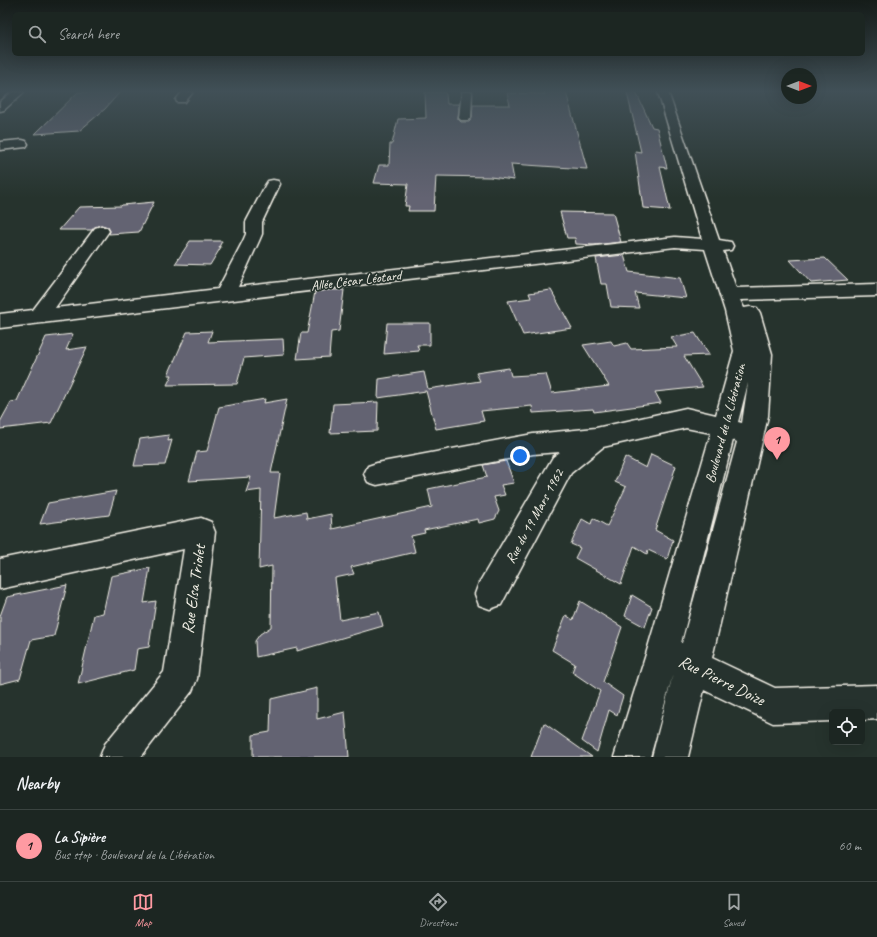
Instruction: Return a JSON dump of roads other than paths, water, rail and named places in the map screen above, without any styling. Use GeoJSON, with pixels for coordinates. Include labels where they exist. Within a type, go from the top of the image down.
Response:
{"type":"FeatureCollection","features":[{"type":"Feature","properties":{"kind":"street","name":"Boulevard de la Libération"},"geometry":{"type":"LineString","coordinates":[[632,757],[663,651],[744,351],[736,294],[676,127]]}},
{"type":"Feature","properties":{"kind":"street","name":"Boulevard de la Libération"},"geometry":{"type":"LineString","coordinates":[[683,127],[718,246]]}},
{"type":"Feature","properties":{"kind":"street"},"geometry":{"type":"LineString","coordinates":[[0,146],[22,144]]}},
{"type":"Feature","properties":{"kind":"street"},"geometry":{"type":"LineString","coordinates":[[224,296],[251,241],[254,234],[254,222],[273,184]]}},
{"type":"Feature","properties":{"kind":"street"},"geometry":{"type":"LineString","coordinates":[[39,317],[101,231]]}},
{"type":"Feature","properties":{"kind":"street","name":"Allée César Léotard"},"geometry":{"type":"LineString","coordinates":[[0,321],[224,296],[675,242],[718,246]]}},
{"type":"Feature","properties":{"kind":"street"},"geometry":{"type":"LineString","coordinates":[[736,294],[877,290]]}},
{"type":"Feature","properties":{"kind":"street","name":"Boulevard de la Libération"},"geometry":{"type":"LineString","coordinates":[[670,757],[756,416],[761,354],[749,312],[736,294]]}},
{"type":"Feature","properties":{"kind":"street","name":"Rue du 19 Mars 1962"},"geometry":{"type":"LineString","coordinates":[[490,594],[562,465],[596,438],[686,418],[705,421],[751,438]]}},
{"type":"Feature","properties":{"kind":"street"},"geometry":{"type":"LineString","coordinates":[[377,474],[533,444],[596,438]]}},
{"type":"Feature","properties":{"kind":"street","name":"Rue Elsa Triolet"},"geometry":{"type":"LineString","coordinates":[[0,574],[201,532],[180,679],[118,757]]}},
{"type":"Feature","properties":{"kind":"street","name":"Rue Pierre Doize"},"geometry":{"type":"LineString","coordinates":[[663,651],[773,706],[877,702]]}},
{"type":"Feature","properties":{"kind":"place","name":"La Sipière"},"geometry":{"type":"Point","coordinates":[777,460]}}]}
